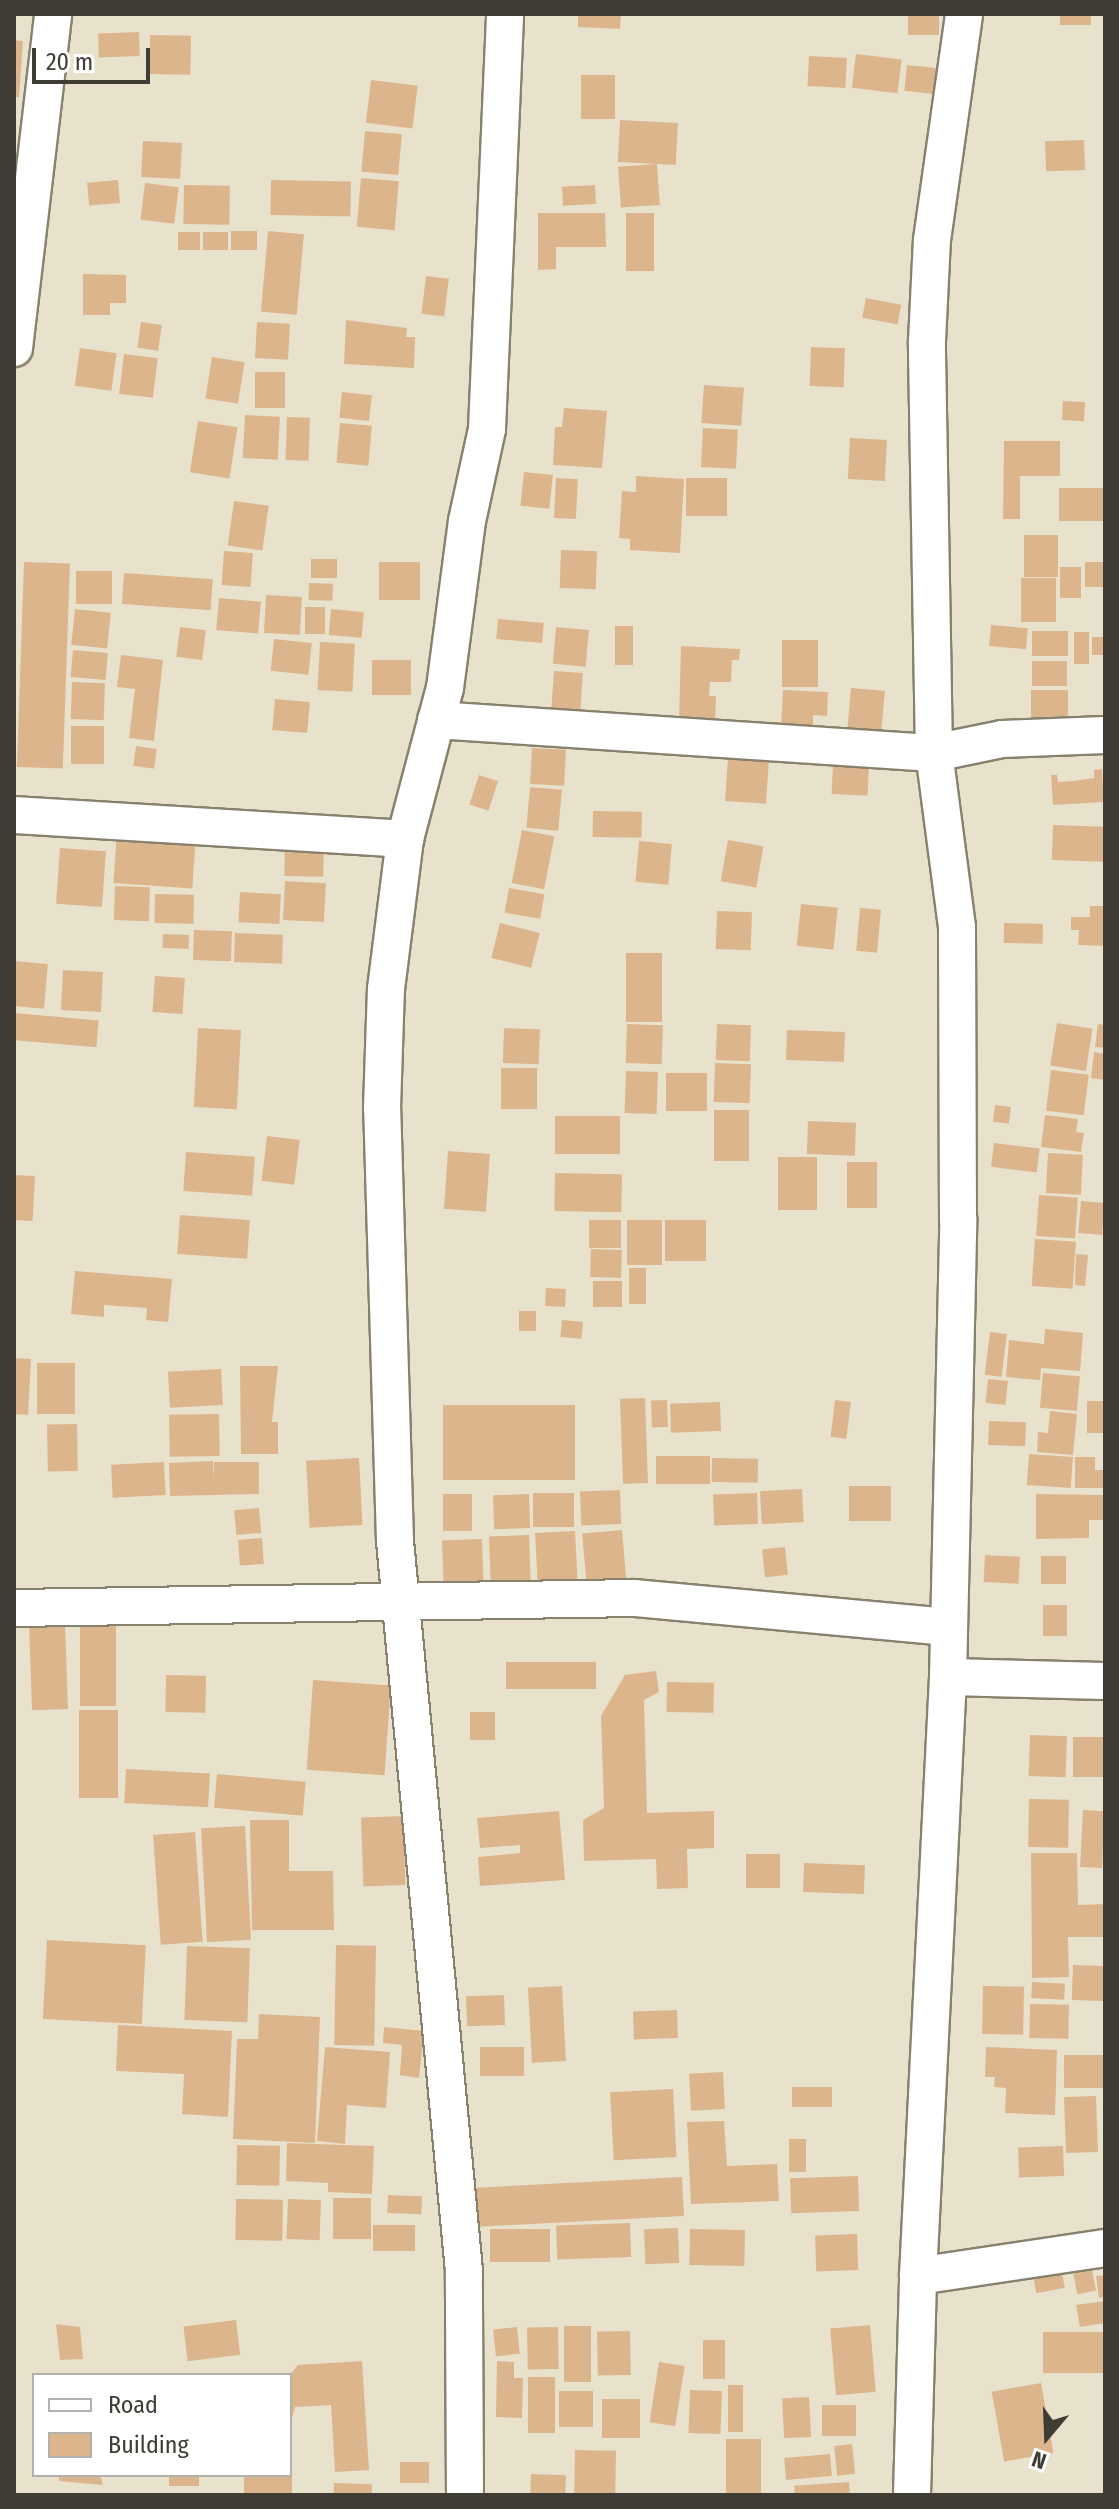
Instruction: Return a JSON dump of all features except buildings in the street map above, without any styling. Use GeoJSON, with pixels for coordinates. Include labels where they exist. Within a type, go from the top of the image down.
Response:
{"type":"FeatureCollection","features":[{"type":"Feature","properties":{"kind":"street"},"geometry":{"type":"LineString","coordinates":[[14,348],[53,14]]}},
{"type":"Feature","properties":{"kind":"street"},"geometry":{"type":"LineString","coordinates":[[465,2495],[464,2271],[404,1600],[395,1541],[382,1108],[386,989],[405,839],[436,720],[467,521],[487,429],[505,14]]}},
{"type":"Feature","properties":{"kind":"street"},"geometry":{"type":"LineString","coordinates":[[912,2495],[918,2276],[948,1677],[958,1219],[957,927],[934,753],[927,341],[932,240],[964,14]]}},
{"type":"Feature","properties":{"kind":"street"},"geometry":{"type":"LineString","coordinates":[[436,720],[934,753],[1002,739],[1105,735]]}},
{"type":"Feature","properties":{"kind":"street"},"geometry":{"type":"LineString","coordinates":[[14,815],[405,839]]}},
{"type":"Feature","properties":{"kind":"street"},"geometry":{"type":"LineString","coordinates":[[14,1608],[635,1598],[949,1627]]}},
{"type":"Feature","properties":{"kind":"street"},"geometry":{"type":"LineString","coordinates":[[948,1677],[1105,1681]]}},
{"type":"Feature","properties":{"kind":"street"},"geometry":{"type":"LineString","coordinates":[[918,2276],[1105,2248]]}}]}
